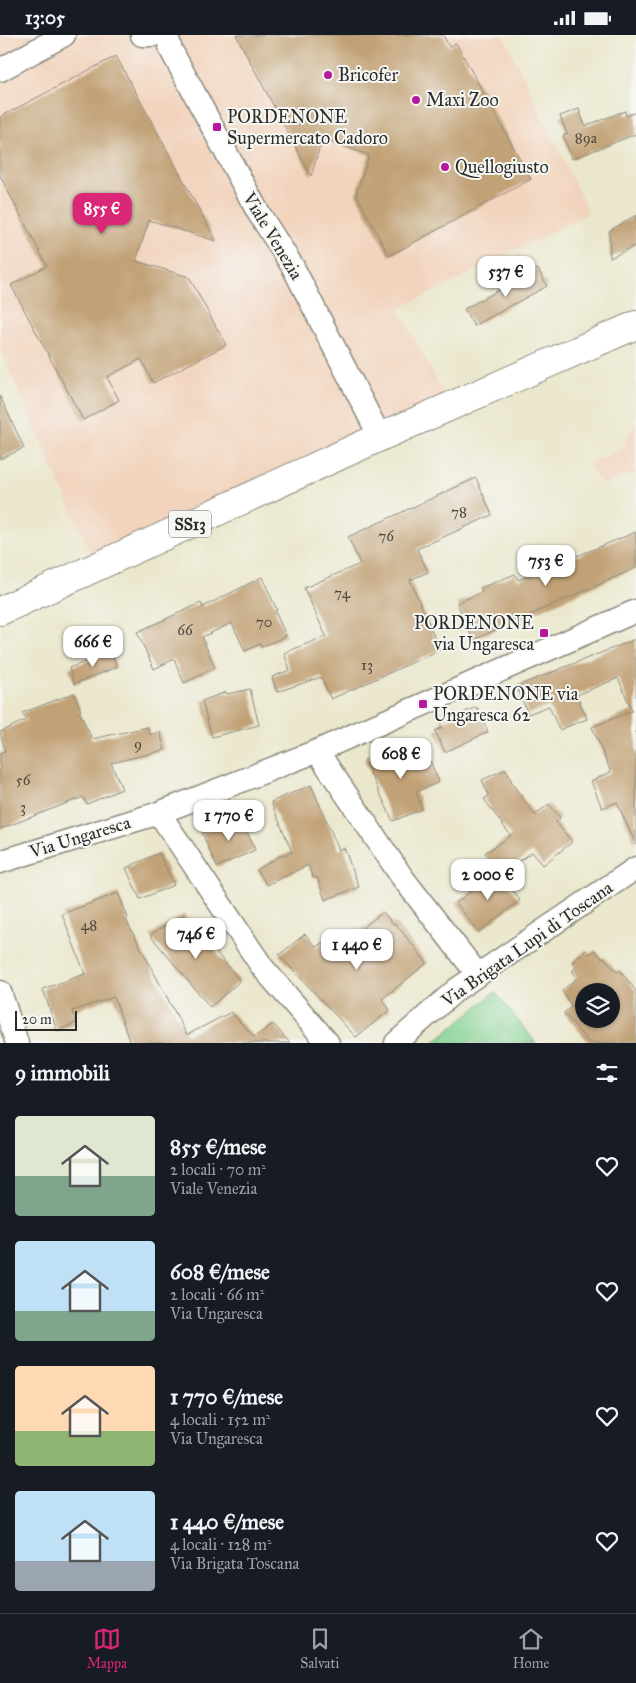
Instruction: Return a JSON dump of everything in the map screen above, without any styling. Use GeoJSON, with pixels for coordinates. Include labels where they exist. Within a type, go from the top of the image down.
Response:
{"type":"FeatureCollection","features":[{"type":"Feature","properties":{"kind":"main road","name":"SS13"},"geometry":{"type":"LineString","coordinates":[[0,611],[380,437],[636,325]]}},
{"type":"Feature","properties":{"kind":"street"},"geometry":{"type":"LineString","coordinates":[[0,70],[64,35]]}},
{"type":"Feature","properties":{"kind":"street"},"geometry":{"type":"LineString","coordinates":[[142,35],[154,35]]}},
{"type":"Feature","properties":{"kind":"street","name":"Viale Venezia"},"geometry":{"type":"LineString","coordinates":[[166,35],[170,50],[258,212],[293,267],[380,437]]}},
{"type":"Feature","properties":{"kind":"street","name":"Via Ungaresca"},"geometry":{"type":"LineString","coordinates":[[0,862],[159,813],[317,751],[636,611]]}},
{"type":"Feature","properties":{"kind":"street"},"geometry":{"type":"LineString","coordinates":[[317,751],[402,877],[478,975]]}},
{"type":"Feature","properties":{"kind":"street"},"geometry":{"type":"LineString","coordinates":[[159,813],[263,968],[328,1043]]}},
{"type":"Feature","properties":{"kind":"street","name":"Via Brigata Lupi di Toscana"},"geometry":{"type":"LineString","coordinates":[[396,1043],[457,989],[633,876]]}},
{"type":"Feature","properties":{"kind":"street"},"geometry":{"type":"LineString","coordinates":[[0,992],[17,1043]]}},
{"type":"Feature","properties":{"kind":"shaded area"},"geometry":{"type":"Polygon","coordinates":[[[0,35],[503,35],[589,213],[399,309],[444,395],[91,554],[0,348],[0,35]]]}},
{"type":"Feature","properties":{"kind":"shaded area"},"geometry":{"type":"Polygon","coordinates":[[[636,421],[636,473],[603,485],[588,464],[622,449],[636,421]]]}},
{"type":"Feature","properties":{"kind":"green space"},"geometry":{"type":"Polygon","coordinates":[[[495,992],[536,1043],[433,1043],[495,992]]]}},
{"type":"Feature","properties":{"kind":"building"},"geometry":{"type":"Polygon","coordinates":[[[236,35],[443,35],[449,47],[456,43],[531,179],[389,256],[356,194],[369,155],[322,139],[311,176],[236,35]]]}},
{"type":"Feature","properties":{"kind":"building"},"geometry":{"type":"Polygon","coordinates":[[[116,56],[216,241],[149,220],[136,261],[189,277],[226,345],[153,383],[141,359],[107,377],[119,400],[83,420],[11,285],[47,266],[0,176],[0,117],[116,56]]]}},
{"type":"Feature","properties":{"kind":"building"},"geometry":{"type":"Polygon","coordinates":[[[579,109],[585,126],[625,111],[626,116],[636,112],[636,134],[572,159],[563,135],[567,134],[560,116],[579,109]]]}},
{"type":"Feature","properties":{"kind":"building"},"geometry":{"type":"Polygon","coordinates":[[[636,215],[636,245],[610,258],[609,231],[636,215]]]}},
{"type":"Feature","properties":{"kind":"building"},"geometry":{"type":"Polygon","coordinates":[[[538,269],[547,286],[474,326],[464,309],[538,269]]]}},
{"type":"Feature","properties":{"kind":"building"},"geometry":{"type":"Polygon","coordinates":[[[0,396],[24,448],[0,459],[0,396]]]}},
{"type":"Feature","properties":{"kind":"building"},"geometry":{"type":"Polygon","coordinates":[[[476,478],[492,515],[417,549],[428,572],[410,580],[440,650],[331,699],[321,677],[277,692],[272,677],[290,670],[284,653],[326,636],[304,588],[360,564],[348,537],[476,478]]]}},
{"type":"Feature","properties":{"kind":"building"},"geometry":{"type":"Polygon","coordinates":[[[636,532],[636,568],[473,640],[457,603],[482,592],[481,588],[515,574],[518,580],[636,532]]]}},
{"type":"Feature","properties":{"kind":"building"},"geometry":{"type":"Polygon","coordinates":[[[262,577],[286,636],[261,647],[260,644],[245,651],[232,623],[202,637],[215,668],[184,683],[174,659],[154,669],[137,632],[201,603],[203,607],[262,577]]]}},
{"type":"Feature","properties":{"kind":"building"},"geometry":{"type":"Polygon","coordinates":[[[636,639],[636,845],[617,802],[602,808],[591,781],[611,772],[592,727],[632,711],[618,678],[577,695],[587,719],[559,730],[549,706],[528,714],[517,686],[636,639]]]}},
{"type":"Feature","properties":{"kind":"building"},"geometry":{"type":"Polygon","coordinates":[[[111,652],[117,667],[74,684],[69,668],[111,652]]]}},
{"type":"Feature","properties":{"kind":"building"},"geometry":{"type":"Polygon","coordinates":[[[250,689],[259,725],[212,737],[202,701],[226,692],[227,694],[250,689]]]}},
{"type":"Feature","properties":{"kind":"building"},"geometry":{"type":"Polygon","coordinates":[[[74,693],[81,711],[79,711],[92,739],[148,727],[150,735],[160,732],[165,750],[111,763],[122,789],[87,804],[83,797],[0,829],[0,753],[5,751],[0,732],[26,720],[22,713],[74,693]]]}},
{"type":"Feature","properties":{"kind":"building"},"geometry":{"type":"Polygon","coordinates":[[[477,707],[488,732],[445,752],[435,731],[442,728],[440,723],[477,707]]]}},
{"type":"Feature","properties":{"kind":"building"},"geometry":{"type":"Polygon","coordinates":[[[395,743],[402,761],[426,751],[439,782],[416,792],[422,809],[393,821],[364,760],[380,753],[378,750],[395,743]]]}},
{"type":"Feature","properties":{"kind":"building"},"geometry":{"type":"Polygon","coordinates":[[[506,769],[513,785],[535,815],[549,804],[560,818],[556,822],[572,842],[543,865],[532,852],[501,874],[485,853],[511,836],[484,799],[489,796],[482,780],[506,769]]]}},
{"type":"Feature","properties":{"kind":"building"},"geometry":{"type":"Polygon","coordinates":[[[311,785],[339,850],[344,848],[359,887],[325,900],[317,877],[313,878],[308,865],[267,885],[257,870],[278,857],[292,852],[271,802],[311,785]]]}},
{"type":"Feature","properties":{"kind":"building"},"geometry":{"type":"Polygon","coordinates":[[[241,818],[255,850],[217,867],[202,833],[241,818]]]}},
{"type":"Feature","properties":{"kind":"building"},"geometry":{"type":"Polygon","coordinates":[[[159,853],[174,885],[140,899],[126,868],[159,853]]]}},
{"type":"Feature","properties":{"kind":"building"},"geometry":{"type":"Polygon","coordinates":[[[497,871],[520,900],[479,932],[456,903],[497,871]]]}},
{"type":"Feature","properties":{"kind":"building"},"geometry":{"type":"Polygon","coordinates":[[[118,893],[128,918],[126,920],[187,1035],[231,1012],[254,1037],[273,1024],[290,1043],[130,1043],[114,997],[72,1011],[76,1023],[57,1031],[43,989],[85,974],[62,914],[118,893]]]}},
{"type":"Feature","properties":{"kind":"building"},"geometry":{"type":"Polygon","coordinates":[[[383,912],[393,924],[395,923],[427,963],[382,999],[390,1010],[356,1037],[279,955],[305,934],[316,947],[331,936],[339,946],[383,912]]]}},
{"type":"Feature","properties":{"kind":"building"},"geometry":{"type":"Polygon","coordinates":[[[184,914],[200,939],[203,936],[240,981],[210,1007],[150,935],[184,914]]]}},
{"type":"Feature","properties":{"kind":"building"},"geometry":{"type":"Polygon","coordinates":[[[586,950],[589,954],[595,950],[617,972],[620,970],[636,991],[636,1043],[589,1043],[576,1028],[620,1028],[620,983],[575,983],[575,1026],[564,1013],[572,1006],[562,991],[577,978],[572,971],[576,967],[572,962],[586,950]]]}},
{"type":"Feature","properties":{"kind":"place","name":"Bricofer"},"geometry":{"type":"Point","coordinates":[328,75]}},
{"type":"Feature","properties":{"kind":"place","name":"Maxi Zoo"},"geometry":{"type":"Point","coordinates":[416,100]}},
{"type":"Feature","properties":{"kind":"place","name":"PORDENONE Supermercato Cadoro"},"geometry":{"type":"Point","coordinates":[217,127]}},
{"type":"Feature","properties":{"kind":"place","name":"Quellogiusto"},"geometry":{"type":"Point","coordinates":[445,167]}},
{"type":"Feature","properties":{"kind":"place","name":"PORDENONE via Ungaresca"},"geometry":{"type":"Point","coordinates":[544,633]}},
{"type":"Feature","properties":{"kind":"place","name":"PORDENONE via Ungaresca 62"},"geometry":{"type":"Point","coordinates":[423,704]}}]}
